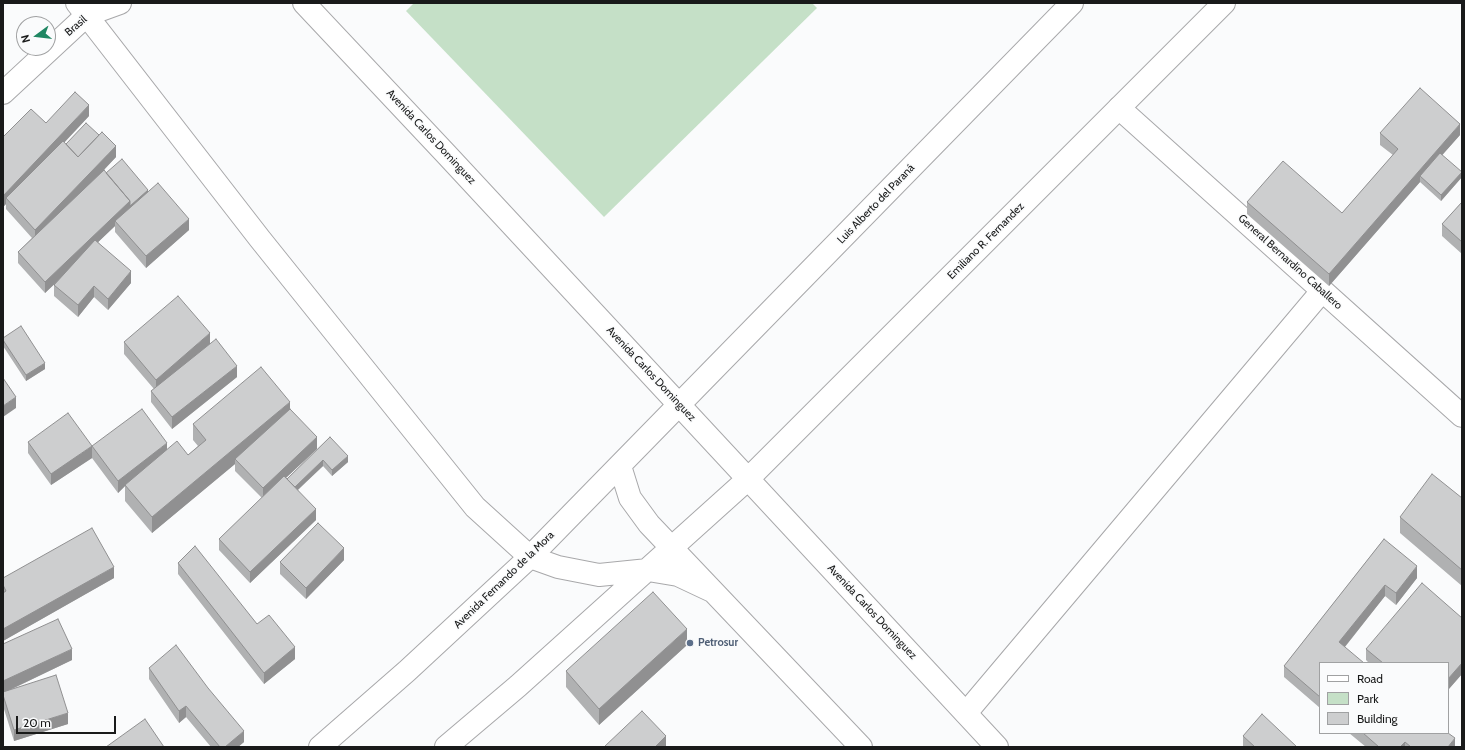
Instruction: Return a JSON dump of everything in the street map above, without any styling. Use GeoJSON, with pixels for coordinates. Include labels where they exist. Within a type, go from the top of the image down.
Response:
{"type":"FeatureCollection","features":[{"type":"Feature","properties":{"kind":"main road","name":"Brasil"},"geometry":{"type":"LineString","coordinates":[[3,92],[82,9],[120,3]]}},
{"type":"Feature","properties":{"kind":"main road","name":"Avenida Carlos Dominguez"},"geometry":{"type":"LineString","coordinates":[[304,3],[997,747]]}},
{"type":"Feature","properties":{"kind":"main road","name":"Luis Alberto del Paraná"},"geometry":{"type":"LineString","coordinates":[[679,405],[1072,3]]}},
{"type":"Feature","properties":{"kind":"main road","name":"Emiliano R. Fernandez"},"geometry":{"type":"LineString","coordinates":[[748,479],[1224,3]]}},
{"type":"Feature","properties":{"kind":"main road"},"geometry":{"type":"LineString","coordinates":[[82,9],[260,239],[475,507],[530,557],[558,567],[599,575],[648,570],[678,575],[712,591]]}},
{"type":"Feature","properties":{"kind":"main road","name":"General Bernardino Caballero"},"geometry":{"type":"LineString","coordinates":[[1118,108],[1462,416]]}},
{"type":"Feature","properties":{"kind":"main road"},"geometry":{"type":"LineString","coordinates":[[966,713],[1322,291]]}},
{"type":"Feature","properties":{"kind":"main road","name":"Avenida Fernando de la Mora"},"geometry":{"type":"LineString","coordinates":[[320,747],[407,671],[530,557],[679,405]]}},
{"type":"Feature","properties":{"kind":"main road"},"geometry":{"type":"LineString","coordinates":[[620,466],[630,498],[649,524],[671,549],[861,747]]}},
{"type":"Feature","properties":{"kind":"main road"},"geometry":{"type":"LineString","coordinates":[[446,747],[648,570],[748,479]]}},
{"type":"Feature","properties":{"kind":"green space"},"geometry":{"type":"Polygon","coordinates":[[[414,3],[812,3],[817,8],[604,217],[406,11],[414,3]]]}},
{"type":"Feature","properties":{"kind":"building"},"geometry":{"type":"Polygon","coordinates":[[[1420,88],[1460,124],[1329,274],[1247,202],[1283,161],[1342,213],[1398,149],[1380,133],[1420,88]]]}},
{"type":"Feature","properties":{"kind":"building"},"geometry":{"type":"Polygon","coordinates":[[[75,92],[89,105],[3,196],[3,137],[31,109],[46,123],[75,92]]]}},
{"type":"Feature","properties":{"kind":"building"},"geometry":{"type":"Polygon","coordinates":[[[86,123],[99,135],[78,157],[66,144],[86,123]]]}},
{"type":"Feature","properties":{"kind":"building"},"geometry":{"type":"Polygon","coordinates":[[[102,132],[116,146],[35,230],[6,198],[63,141],[78,157],[102,132]]]}},
{"type":"Feature","properties":{"kind":"building"},"geometry":{"type":"Polygon","coordinates":[[[1440,153],[1462,172],[1441,195],[1420,176],[1440,153]]]}},
{"type":"Feature","properties":{"kind":"building"},"geometry":{"type":"Polygon","coordinates":[[[122,159],[148,190],[130,206],[130,201],[106,173],[122,159]]]}},
{"type":"Feature","properties":{"kind":"building"},"geometry":{"type":"Polygon","coordinates":[[[104,170],[130,201],[45,282],[18,252],[104,170]]]}},
{"type":"Feature","properties":{"kind":"building"},"geometry":{"type":"Polygon","coordinates":[[[158,183],[189,219],[146,256],[115,221],[158,183]]]}},
{"type":"Feature","properties":{"kind":"building"},"geometry":{"type":"Polygon","coordinates":[[[1462,202],[1462,242],[1442,224],[1462,202]]]}},
{"type":"Feature","properties":{"kind":"building"},"geometry":{"type":"Polygon","coordinates":[[[95,240],[131,271],[108,299],[94,286],[78,305],[54,285],[95,240]]]}},
{"type":"Feature","properties":{"kind":"building"},"geometry":{"type":"Polygon","coordinates":[[[178,296],[210,333],[156,380],[124,342],[178,296]]]}},
{"type":"Feature","properties":{"kind":"building"},"geometry":{"type":"Polygon","coordinates":[[[21,326],[45,363],[26,375],[3,340],[3,338],[21,326]]]}},
{"type":"Feature","properties":{"kind":"building"},"geometry":{"type":"Polygon","coordinates":[[[216,339],[237,366],[172,417],[151,391],[216,339]]]}},
{"type":"Feature","properties":{"kind":"building"},"geometry":{"type":"Polygon","coordinates":[[[261,367],[290,402],[152,517],[125,485],[177,441],[188,455],[206,440],[193,424],[261,367]]]}},
{"type":"Feature","properties":{"kind":"building"},"geometry":{"type":"Polygon","coordinates":[[[3,378],[16,397],[3,406],[3,378]]]}},
{"type":"Feature","properties":{"kind":"building"},"geometry":{"type":"Polygon","coordinates":[[[142,409],[167,443],[118,481],[92,446],[142,409]]]}},
{"type":"Feature","properties":{"kind":"building"},"geometry":{"type":"Polygon","coordinates":[[[290,409],[317,437],[263,488],[235,459],[290,409]]]}},
{"type":"Feature","properties":{"kind":"building"},"geometry":{"type":"Polygon","coordinates":[[[68,413],[92,446],[51,474],[28,442],[68,413]]]}},
{"type":"Feature","properties":{"kind":"building"},"geometry":{"type":"Polygon","coordinates":[[[330,437],[348,456],[332,470],[323,460],[295,487],[287,479],[330,437]]]}},
{"type":"Feature","properties":{"kind":"building"},"geometry":{"type":"Polygon","coordinates":[[[1432,474],[1462,498],[1462,570],[1400,517],[1432,474]]]}},
{"type":"Feature","properties":{"kind":"building"},"geometry":{"type":"Polygon","coordinates":[[[284,476],[316,509],[250,572],[219,539],[284,476]]]}},
{"type":"Feature","properties":{"kind":"building"},"geometry":{"type":"Polygon","coordinates":[[[318,523],[344,548],[306,588],[280,562],[318,523]]]}},
{"type":"Feature","properties":{"kind":"building"},"geometry":{"type":"Polygon","coordinates":[[[92,528],[114,567],[3,629],[3,593],[6,591],[3,585],[3,578],[92,528]]]}},
{"type":"Feature","properties":{"kind":"building"},"geometry":{"type":"Polygon","coordinates":[[[1384,539],[1417,566],[1396,593],[1385,585],[1339,642],[1363,662],[1319,662],[1319,696],[1284,666],[1384,539]]]}},
{"type":"Feature","properties":{"kind":"building"},"geometry":{"type":"Polygon","coordinates":[[[195,546],[257,624],[269,615],[295,647],[264,673],[178,563],[195,546]]]}},
{"type":"Feature","properties":{"kind":"building"},"geometry":{"type":"Polygon","coordinates":[[[1422,583],[1462,618],[1462,663],[1449,678],[1449,662],[1382,662],[1366,649],[1422,583]]]}},
{"type":"Feature","properties":{"kind":"building"},"geometry":{"type":"Polygon","coordinates":[[[653,592],[687,629],[599,709],[566,671],[653,592]]]}},
{"type":"Feature","properties":{"kind":"building"},"geometry":{"type":"Polygon","coordinates":[[[58,619],[72,649],[3,681],[3,644],[58,619]]]}},
{"type":"Feature","properties":{"kind":"building"},"geometry":{"type":"Polygon","coordinates":[[[176,645],[208,688],[244,731],[225,747],[220,747],[186,706],[179,711],[149,668],[176,645]]]}},
{"type":"Feature","properties":{"kind":"building"},"geometry":{"type":"Polygon","coordinates":[[[56,675],[68,713],[14,730],[3,692],[56,675]]]}},
{"type":"Feature","properties":{"kind":"building"},"geometry":{"type":"Polygon","coordinates":[[[642,711],[666,736],[655,747],[604,747],[642,711]]]}},
{"type":"Feature","properties":{"kind":"building"},"geometry":{"type":"Polygon","coordinates":[[[1262,714],[1297,747],[1255,747],[1243,736],[1262,714]]]}},
{"type":"Feature","properties":{"kind":"building"},"geometry":{"type":"Polygon","coordinates":[[[145,719],[164,747],[106,747],[145,719]]]}},
{"type":"Feature","properties":{"kind":"building"},"geometry":{"type":"Polygon","coordinates":[[[1364,734],[1449,734],[1455,738],[1448,747],[1411,747],[1405,742],[1400,747],[1379,747],[1364,734]]]}},
{"type":"Feature","properties":{"kind":"place","name":"Petrosur"},"geometry":{"type":"Point","coordinates":[690,643]}}]}
